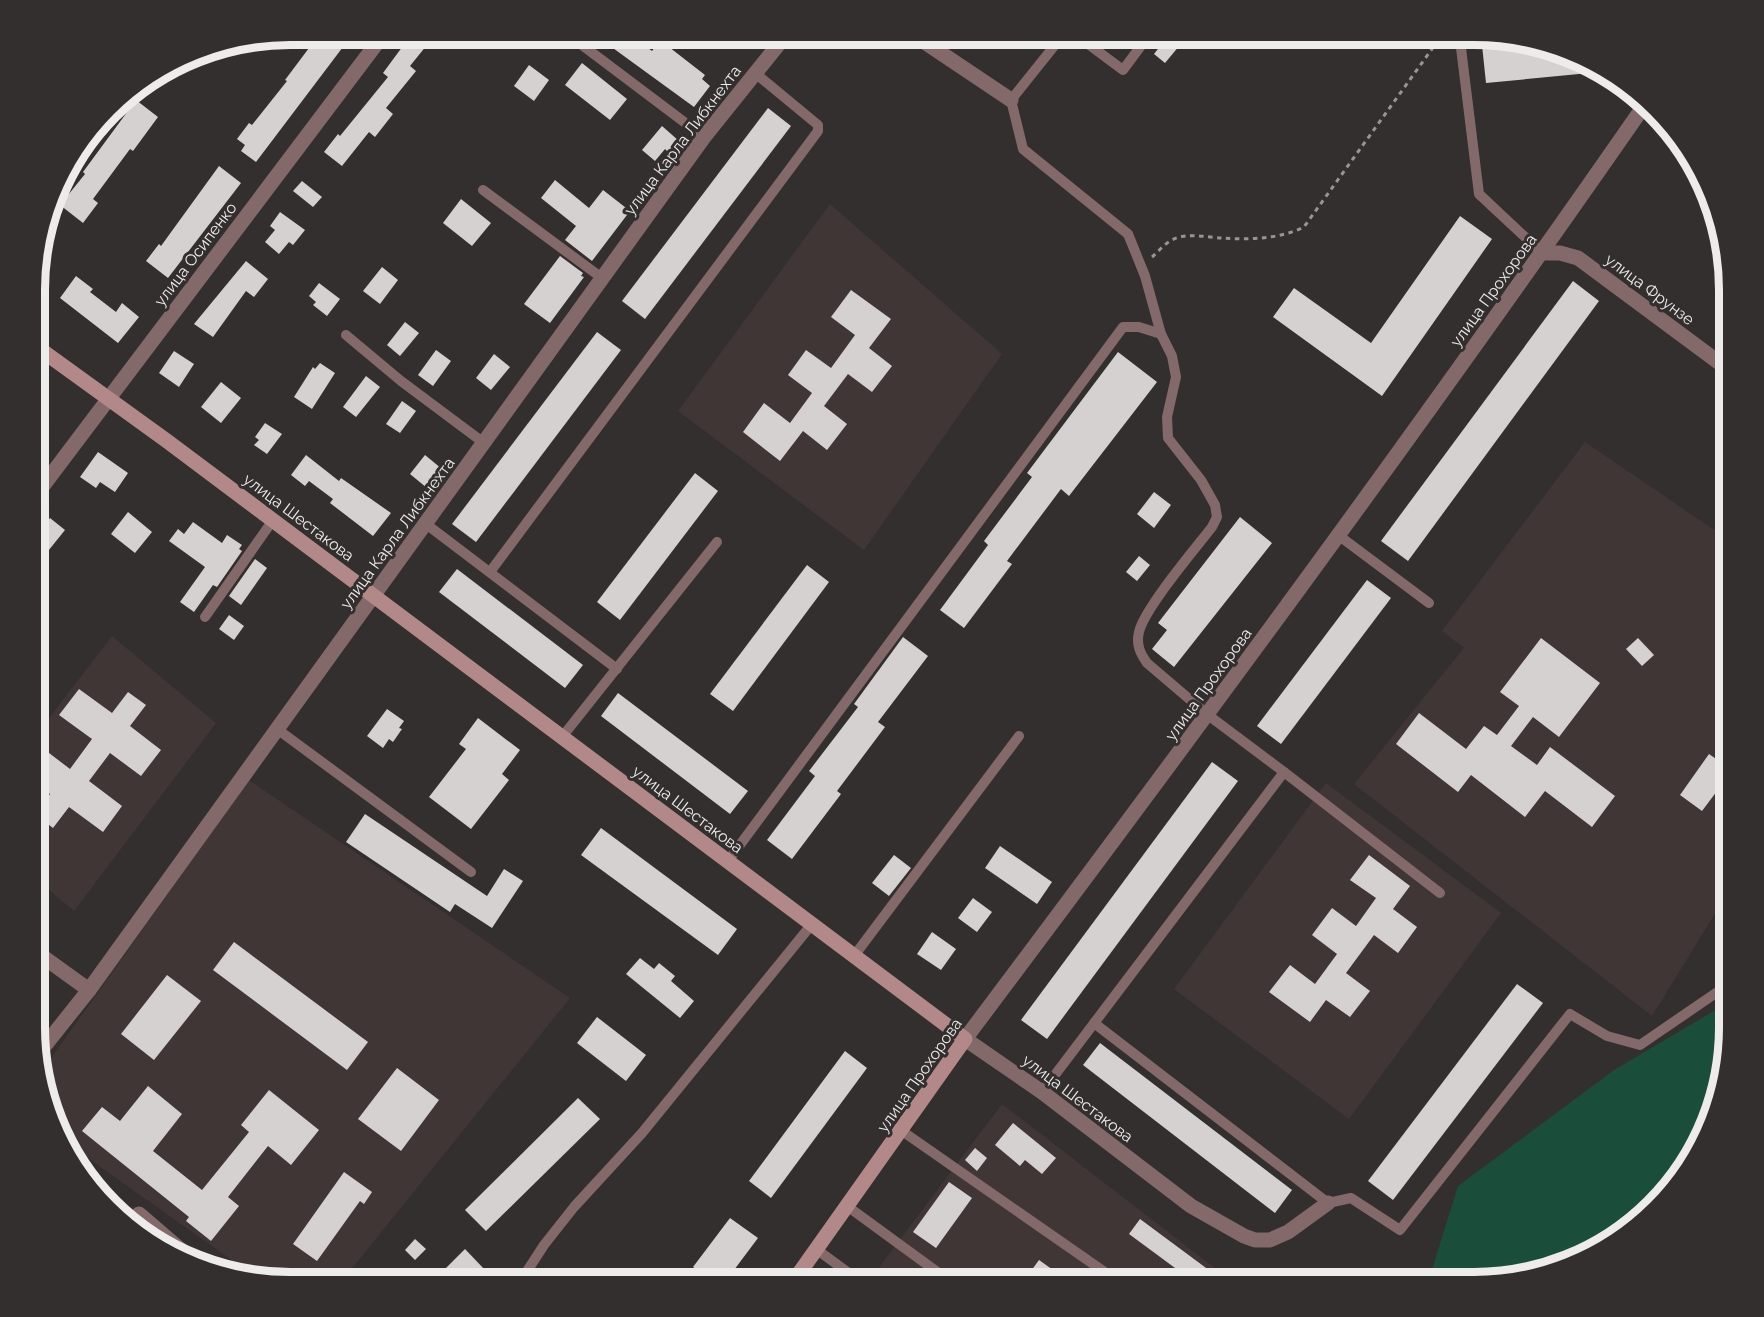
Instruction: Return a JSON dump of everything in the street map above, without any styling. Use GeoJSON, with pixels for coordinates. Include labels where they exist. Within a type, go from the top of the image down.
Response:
{"type":"FeatureCollection","features":[{"type":"Feature","properties":{"kind":"main road","name":"улица Шестакова"},"geometry":{"type":"LineString","coordinates":[[45,354],[273,520],[965,1039]]}},
{"type":"Feature","properties":{"kind":"main road","name":"улица Прохорова"},"geometry":{"type":"LineString","coordinates":[[801,1272],[965,1039]]}},
{"type":"Feature","properties":{"kind":"street","name":"улица Осипенко"},"geometry":{"type":"LineString","coordinates":[[45,483],[375,45]]}},
{"type":"Feature","properties":{"kind":"street","name":"улица Карла Либкнехта"},"geometry":{"type":"LineString","coordinates":[[46,1044],[89,990],[704,137],[778,45]]}},
{"type":"Feature","properties":{"kind":"street"},"geometry":{"type":"LineString","coordinates":[[929,45],[1011,100]]}},
{"type":"Feature","properties":{"kind":"street","name":"улица Прохорова"},"geometry":{"type":"LineString","coordinates":[[965,1039],[1208,715],[1542,253],[1640,111]]}},
{"type":"Feature","properties":{"kind":"street","name":"улица Фрунзе"},"geometry":{"type":"LineString","coordinates":[[1542,253],[1560,253],[1578,258],[1719,362]]}},
{"type":"Feature","properties":{"kind":"street"},"geometry":{"type":"LineString","coordinates":[[45,958],[89,990]]}},
{"type":"Feature","properties":{"kind":"street","name":"улица Шестакова"},"geometry":{"type":"LineString","coordinates":[[965,1039],[1042,1092],[1191,1206],[1244,1236],[1255,1240],[1270,1240],[1288,1232],[1328,1203]]}},
{"type":"Feature","properties":{"kind":"street"},"geometry":{"type":"LineString","coordinates":[[139,1214],[168,1239]]}},
{"type":"Feature","properties":{"kind":"lane"},"geometry":{"type":"LineString","coordinates":[[582,45],[704,137]]}},
{"type":"Feature","properties":{"kind":"lane"},"geometry":{"type":"LineString","coordinates":[[1055,45],[1011,100],[1023,149],[1128,234],[1141,266],[1161,334],[1172,356],[1176,376],[1167,417],[1168,438],[1201,480],[1215,505],[1217,517],[1212,527],[1151,608],[1139,630],[1140,653],[1147,663],[1208,715],[1440,893]]}},
{"type":"Feature","properties":{"kind":"lane"},"geometry":{"type":"LineString","coordinates":[[1089,45],[1123,70],[1142,45]]}},
{"type":"Feature","properties":{"kind":"lane"},"geometry":{"type":"LineString","coordinates":[[1462,45],[1479,194],[1542,253]]}},
{"type":"Feature","properties":{"kind":"lane"},"geometry":{"type":"LineString","coordinates":[[490,572],[818,131],[818,125],[755,73]]}},
{"type":"Feature","properties":{"kind":"lane"},"geometry":{"type":"LineString","coordinates":[[483,190],[603,278]]}},
{"type":"Feature","properties":{"kind":"lane"},"geometry":{"type":"LineString","coordinates":[[728,861],[1123,327],[1139,327],[1161,334]]}},
{"type":"Feature","properties":{"kind":"lane"},"geometry":{"type":"LineString","coordinates":[[346,334],[401,381],[484,443]]}},
{"type":"Feature","properties":{"kind":"lane"},"geometry":{"type":"LineString","coordinates":[[205,618],[273,520]]}},
{"type":"Feature","properties":{"kind":"lane"},"geometry":{"type":"LineString","coordinates":[[426,524],[617,669]]}},
{"type":"Feature","properties":{"kind":"lane"},"geometry":{"type":"LineString","coordinates":[[1338,535],[1429,603]]}},
{"type":"Feature","properties":{"kind":"lane"},"geometry":{"type":"LineString","coordinates":[[562,737],[717,542]]}},
{"type":"Feature","properties":{"kind":"lane"},"geometry":{"type":"LineString","coordinates":[[277,729],[471,872]]}},
{"type":"Feature","properties":{"kind":"lane"},"geometry":{"type":"LineString","coordinates":[[854,956],[1019,736]]}},
{"type":"Feature","properties":{"kind":"lane"},"geometry":{"type":"LineString","coordinates":[[1042,1092],[1284,772]]}},
{"type":"Feature","properties":{"kind":"lane"},"geometry":{"type":"LineString","coordinates":[[526,1272],[574,1207],[642,1133],[812,924]]}},
{"type":"Feature","properties":{"kind":"lane"},"geometry":{"type":"LineString","coordinates":[[1094,1023],[1328,1203],[1351,1198],[1400,1230],[1570,1014],[1607,1036],[1640,1045],[1719,991]]}},
{"type":"Feature","properties":{"kind":"lane"},"geometry":{"type":"LineString","coordinates":[[902,1131],[1105,1272]]}},
{"type":"Feature","properties":{"kind":"lane"},"geometry":{"type":"LineString","coordinates":[[847,1206],[937,1272]]}},
{"type":"Feature","properties":{"kind":"lane"},"geometry":{"type":"LineString","coordinates":[[816,1249],[847,1272]]}},
{"type":"Feature","properties":{"kind":"path"},"geometry":{"type":"LineString","coordinates":[[1141,266],[1173,239],[1189,236],[1266,237],[1289,234],[1304,227],[1435,45]]}},
{"type":"Feature","properties":{"kind":"shaded area"},"geometry":{"type":"Polygon","coordinates":[[[830,204],[1002,354],[864,550],[678,411],[830,204]]]}},
{"type":"Feature","properties":{"kind":"shaded area"},"geometry":{"type":"Polygon","coordinates":[[[1585,442],[1719,533],[1719,907],[1652,1016],[1354,784],[1464,648],[1442,631],[1585,442]]]}},
{"type":"Feature","properties":{"kind":"shaded area"},"geometry":{"type":"Polygon","coordinates":[[[112,636],[216,723],[74,911],[45,886],[45,723],[112,636]]]}},
{"type":"Feature","properties":{"kind":"shaded area"},"geometry":{"type":"Polygon","coordinates":[[[249,780],[570,998],[349,1272],[290,1272],[241,1267],[80,1152],[58,1105],[48,1063],[249,780]]]}},
{"type":"Feature","properties":{"kind":"shaded area"},"geometry":{"type":"Polygon","coordinates":[[[1326,783],[1501,913],[1349,1119],[1174,989],[1326,783]]]}},
{"type":"Feature","properties":{"kind":"shaded area"},"geometry":{"type":"Polygon","coordinates":[[[1002,1104],[1220,1272],[876,1272],[1002,1104]]]}},
{"type":"Feature","properties":{"kind":"green space"},"geometry":{"type":"Polygon","coordinates":[[[1719,1008],[1717,1059],[1706,1105],[1694,1135],[1678,1163],[1647,1200],[1610,1231],[1582,1247],[1552,1259],[1506,1270],[1431,1272],[1458,1186],[1614,1070],[1719,1008]]]}},
{"type":"Feature","properties":{"kind":"building"},"geometry":{"type":"Polygon","coordinates":[[[311,45],[344,45],[256,162],[241,151],[245,145],[237,139],[249,123],[252,125],[287,81],[285,80],[311,45]]]}},
{"type":"Feature","properties":{"kind":"building"},"geometry":{"type":"Polygon","coordinates":[[[404,45],[427,45],[410,66],[416,71],[386,108],[393,114],[375,137],[369,132],[342,166],[324,152],[388,77],[383,73],[404,45]]]}},
{"type":"Feature","properties":{"kind":"building"},"geometry":{"type":"Polygon","coordinates":[[[609,45],[644,45],[652,51],[656,45],[666,45],[705,75],[702,79],[710,86],[694,107],[609,45]]]}},
{"type":"Feature","properties":{"kind":"building"},"geometry":{"type":"Polygon","coordinates":[[[1161,45],[1180,45],[1165,63],[1154,54],[1161,45]]]}},
{"type":"Feature","properties":{"kind":"building"},"geometry":{"type":"Polygon","coordinates":[[[1482,46],[1537,53],[1588,73],[1486,83],[1482,46]]]}},
{"type":"Feature","properties":{"kind":"building"},"geometry":{"type":"Polygon","coordinates":[[[582,63],[627,99],[610,120],[565,85],[582,63]]]}},
{"type":"Feature","properties":{"kind":"building"},"geometry":{"type":"Polygon","coordinates":[[[529,65],[549,80],[534,101],[514,86],[529,65]]]}},
{"type":"Feature","properties":{"kind":"building"},"geometry":{"type":"Polygon","coordinates":[[[136,100],[158,117],[133,151],[130,149],[93,199],[98,203],[83,223],[60,205],[85,174],[83,172],[136,100]]]}},
{"type":"Feature","properties":{"kind":"building"},"geometry":{"type":"Polygon","coordinates":[[[768,108],[791,126],[645,319],[622,301],[768,108]]]}},
{"type":"Feature","properties":{"kind":"building"},"geometry":{"type":"Polygon","coordinates":[[[662,126],[679,141],[669,153],[665,149],[655,161],[642,150],[662,126]]]}},
{"type":"Feature","properties":{"kind":"building"},"geometry":{"type":"Polygon","coordinates":[[[219,166],[241,183],[168,278],[146,261],[159,244],[161,246],[219,166]]]}},
{"type":"Feature","properties":{"kind":"building"},"geometry":{"type":"Polygon","coordinates":[[[555,180],[589,208],[603,190],[630,211],[592,261],[565,240],[576,226],[541,198],[555,180]]]}},
{"type":"Feature","properties":{"kind":"building"},"geometry":{"type":"Polygon","coordinates":[[[302,181],[322,197],[313,207],[293,191],[302,181]]]}},
{"type":"Feature","properties":{"kind":"building"},"geometry":{"type":"Polygon","coordinates":[[[461,199],[491,223],[472,246],[443,223],[461,199]]]}},
{"type":"Feature","properties":{"kind":"building"},"geometry":{"type":"Polygon","coordinates":[[[280,212],[305,230],[293,245],[289,242],[279,254],[265,242],[275,230],[270,226],[280,212]]]}},
{"type":"Feature","properties":{"kind":"building"},"geometry":{"type":"Polygon","coordinates":[[[1460,216],[1492,239],[1382,396],[1273,317],[1294,288],[1371,343],[1460,216]]]}},
{"type":"Feature","properties":{"kind":"building"},"geometry":{"type":"Polygon","coordinates":[[[560,256],[583,273],[581,276],[584,277],[550,323],[524,304],[560,256]]]}},
{"type":"Feature","properties":{"kind":"building"},"geometry":{"type":"Polygon","coordinates":[[[246,261],[268,279],[254,297],[246,291],[213,337],[194,324],[246,261]]]}},
{"type":"Feature","properties":{"kind":"building"},"geometry":{"type":"Polygon","coordinates":[[[382,267],[398,280],[380,304],[363,291],[382,267]]]}},
{"type":"Feature","properties":{"kind":"building"},"geometry":{"type":"Polygon","coordinates":[[[76,276],[93,289],[90,292],[116,312],[122,303],[139,317],[118,343],[60,298],[76,276]]]}},
{"type":"Feature","properties":{"kind":"building"},"geometry":{"type":"Polygon","coordinates":[[[1573,281],[1599,301],[1408,561],[1381,541],[1573,281]]]}},
{"type":"Feature","properties":{"kind":"building"},"geometry":{"type":"Polygon","coordinates":[[[319,283],[340,299],[327,316],[313,305],[316,302],[309,296],[319,283]]]}},
{"type":"Feature","properties":{"kind":"building"},"geometry":{"type":"Polygon","coordinates":[[[851,290],[891,319],[869,348],[892,366],[872,392],[848,374],[824,406],[847,424],[827,450],[803,431],[780,461],[743,432],[764,403],[790,423],[812,393],[788,375],[806,350],[831,368],[855,335],[831,317],[851,290]]]}},
{"type":"Feature","properties":{"kind":"building"},"geometry":{"type":"Polygon","coordinates":[[[405,322],[419,333],[400,356],[387,345],[405,322]]]}},
{"type":"Feature","properties":{"kind":"building"},"geometry":{"type":"Polygon","coordinates":[[[597,332],[621,350],[476,542],[452,524],[597,332]]]}},
{"type":"Feature","properties":{"kind":"building"},"geometry":{"type":"Polygon","coordinates":[[[436,350],[451,361],[433,386],[418,375],[436,350]]]}},
{"type":"Feature","properties":{"kind":"building"},"geometry":{"type":"Polygon","coordinates":[[[174,351],[194,364],[179,387],[159,373],[174,351]]]}},
{"type":"Feature","properties":{"kind":"building"},"geometry":{"type":"Polygon","coordinates":[[[1118,352],[1157,382],[1069,496],[1061,489],[1007,561],[1012,564],[964,628],[940,610],[988,545],[984,541],[1032,477],[1027,473],[1118,352]]]}},
{"type":"Feature","properties":{"kind":"building"},"geometry":{"type":"Polygon","coordinates":[[[494,354],[510,367],[491,390],[476,378],[494,354]]]}},
{"type":"Feature","properties":{"kind":"building"},"geometry":{"type":"Polygon","coordinates":[[[320,363],[335,373],[312,409],[294,397],[313,367],[315,369],[320,363]]]}},
{"type":"Feature","properties":{"kind":"building"},"geometry":{"type":"Polygon","coordinates":[[[366,376],[380,387],[356,417],[343,407],[366,376]]]}},
{"type":"Feature","properties":{"kind":"building"},"geometry":{"type":"Polygon","coordinates":[[[221,382],[241,398],[221,423],[201,407],[221,382]]]}},
{"type":"Feature","properties":{"kind":"building"},"geometry":{"type":"Polygon","coordinates":[[[402,401],[416,411],[400,433],[386,424],[402,401]]]}},
{"type":"Feature","properties":{"kind":"building"},"geometry":{"type":"Polygon","coordinates":[[[265,423],[282,434],[267,454],[254,445],[259,440],[255,437],[265,423]]]}},
{"type":"Feature","properties":{"kind":"building"},"geometry":{"type":"Polygon","coordinates":[[[98,452],[128,473],[115,492],[100,482],[96,488],[80,477],[98,452]]]}},
{"type":"Feature","properties":{"kind":"building"},"geometry":{"type":"Polygon","coordinates":[[[306,455],[339,481],[341,478],[391,513],[373,536],[330,503],[333,499],[309,481],[305,486],[291,475],[306,455]]]}},
{"type":"Feature","properties":{"kind":"building"},"geometry":{"type":"Polygon","coordinates":[[[425,455],[442,469],[427,488],[410,474],[425,455]]]}},
{"type":"Feature","properties":{"kind":"building"},"geometry":{"type":"Polygon","coordinates":[[[695,473],[718,491],[620,620],[597,602],[695,473]]]}},
{"type":"Feature","properties":{"kind":"building"},"geometry":{"type":"Polygon","coordinates":[[[1154,492],[1171,505],[1154,528],[1137,514],[1154,492]]]}},
{"type":"Feature","properties":{"kind":"building"},"geometry":{"type":"Polygon","coordinates":[[[128,512],[152,532],[135,553],[111,534],[128,512]]]}},
{"type":"Feature","properties":{"kind":"building"},"geometry":{"type":"Polygon","coordinates":[[[1240,517],[1272,543],[1174,667],[1152,649],[1167,630],[1158,623],[1240,517]]]}},
{"type":"Feature","properties":{"kind":"building"},"geometry":{"type":"Polygon","coordinates":[[[50,518],[65,530],[45,555],[45,524],[50,518]]]}},
{"type":"Feature","properties":{"kind":"building"},"geometry":{"type":"Polygon","coordinates":[[[193,522],[222,543],[227,535],[242,545],[239,549],[242,551],[217,587],[213,585],[194,612],[180,602],[205,567],[169,541],[178,529],[184,534],[193,522]]]}},
{"type":"Feature","properties":{"kind":"building"},"geometry":{"type":"Polygon","coordinates":[[[1139,556],[1150,565],[1137,581],[1126,572],[1139,556]]]}},
{"type":"Feature","properties":{"kind":"building"},"geometry":{"type":"Polygon","coordinates":[[[255,559],[267,568],[241,605],[229,596],[255,559]]]}},
{"type":"Feature","properties":{"kind":"building"},"geometry":{"type":"Polygon","coordinates":[[[807,565],[829,582],[733,711],[710,694],[807,565]]]}},
{"type":"Feature","properties":{"kind":"building"},"geometry":{"type":"Polygon","coordinates":[[[457,569],[583,665],[565,688],[439,592],[457,569]]]}},
{"type":"Feature","properties":{"kind":"building"},"geometry":{"type":"Polygon","coordinates":[[[1367,580],[1391,598],[1281,744],[1257,726],[1367,580]]]}},
{"type":"Feature","properties":{"kind":"building"},"geometry":{"type":"Polygon","coordinates":[[[229,615],[244,626],[234,640],[219,629],[229,615]]]}},
{"type":"Feature","properties":{"kind":"building"},"geometry":{"type":"Polygon","coordinates":[[[903,637],[928,656],[878,722],[885,727],[837,791],[841,794],[792,859],[767,840],[815,776],[809,771],[858,707],[854,704],[903,637]]]}},
{"type":"Feature","properties":{"kind":"building"},"geometry":{"type":"Polygon","coordinates":[[[1541,638],[1600,683],[1559,737],[1533,717],[1511,746],[1537,765],[1550,747],[1615,796],[1592,827],[1545,791],[1525,817],[1471,775],[1458,792],[1396,744],[1419,713],[1466,749],[1484,726],[1497,735],[1519,706],[1500,692],[1541,638]]]}},
{"type":"Feature","properties":{"kind":"building"},"geometry":{"type":"Polygon","coordinates":[[[1638,638],[1654,655],[1642,666],[1626,649],[1638,638]]]}},
{"type":"Feature","properties":{"kind":"building"},"geometry":{"type":"Polygon","coordinates":[[[79,689],[112,713],[128,692],[146,705],[130,726],[161,750],[141,776],[110,753],[89,781],[122,806],[103,832],[69,807],[53,828],[45,822],[45,802],[50,794],[45,790],[45,750],[70,769],[92,739],[59,715],[79,689]]]}},
{"type":"Feature","properties":{"kind":"building"},"geometry":{"type":"Polygon","coordinates":[[[618,693],[748,791],[730,814],[601,716],[618,693]]]}},
{"type":"Feature","properties":{"kind":"building"},"geometry":{"type":"Polygon","coordinates":[[[387,709],[404,721],[399,728],[402,729],[393,742],[389,739],[383,748],[367,736],[387,709]]]}},
{"type":"Feature","properties":{"kind":"building"},"geometry":{"type":"Polygon","coordinates":[[[478,718],[520,750],[502,774],[509,780],[471,829],[429,797],[466,749],[459,744],[478,718]]]}},
{"type":"Feature","properties":{"kind":"building"},"geometry":{"type":"Polygon","coordinates":[[[1709,754],[1719,761],[1719,788],[1702,811],[1680,795],[1709,754]]]}},
{"type":"Feature","properties":{"kind":"building"},"geometry":{"type":"Polygon","coordinates":[[[1212,762],[1238,781],[1047,1039],[1021,1020],[1212,762]]]}},
{"type":"Feature","properties":{"kind":"building"},"geometry":{"type":"Polygon","coordinates":[[[365,814],[487,896],[504,869],[523,881],[492,928],[455,904],[450,912],[346,842],[365,814]]]}},
{"type":"Feature","properties":{"kind":"building"},"geometry":{"type":"Polygon","coordinates":[[[601,828],[737,929],[718,955],[581,855],[601,828]]]}},
{"type":"Feature","properties":{"kind":"building"},"geometry":{"type":"Polygon","coordinates":[[[1000,846],[1052,882],[1037,904],[985,868],[1000,846]]]}},
{"type":"Feature","properties":{"kind":"building"},"geometry":{"type":"Polygon","coordinates":[[[894,855],[911,868],[889,896],[872,883],[894,855]]]}},
{"type":"Feature","properties":{"kind":"building"},"geometry":{"type":"Polygon","coordinates":[[[1369,855],[1410,886],[1393,909],[1417,927],[1398,953],[1374,935],[1346,973],[1370,991],[1350,1017],[1326,1000],[1310,1022],[1269,992],[1290,965],[1315,984],[1337,954],[1312,935],[1332,908],[1356,926],[1376,898],[1350,880],[1369,855]]]}},
{"type":"Feature","properties":{"kind":"building"},"geometry":{"type":"Polygon","coordinates":[[[973,898],[992,912],[977,932],[958,918],[973,898]]]}},
{"type":"Feature","properties":{"kind":"building"},"geometry":{"type":"Polygon","coordinates":[[[932,932],[956,949],[941,970],[917,954],[932,932]]]}},
{"type":"Feature","properties":{"kind":"building"},"geometry":{"type":"Polygon","coordinates":[[[234,942],[368,1042],[347,1070],[213,970],[234,942]]]}},
{"type":"Feature","properties":{"kind":"building"},"geometry":{"type":"Polygon","coordinates":[[[640,958],[654,969],[659,963],[675,976],[671,981],[694,1001],[680,1018],[626,974],[640,958]]]}},
{"type":"Feature","properties":{"kind":"building"},"geometry":{"type":"Polygon","coordinates":[[[167,975],[201,1001],[154,1060],[121,1034],[167,975]]]}},
{"type":"Feature","properties":{"kind":"building"},"geometry":{"type":"Polygon","coordinates":[[[1517,984],[1543,1003],[1393,1200],[1368,1181],[1517,984]]]}},
{"type":"Feature","properties":{"kind":"building"},"geometry":{"type":"Polygon","coordinates":[[[597,1017],[646,1055],[626,1081],[577,1043],[597,1017]]]}},
{"type":"Feature","properties":{"kind":"building"},"geometry":{"type":"Polygon","coordinates":[[[1100,1043],[1292,1190],[1275,1213],[1083,1065],[1100,1043]]]}},
{"type":"Feature","properties":{"kind":"building"},"geometry":{"type":"Polygon","coordinates":[[[845,1051],[867,1068],[771,1198],[749,1181],[845,1051]]]}},
{"type":"Feature","properties":{"kind":"building"},"geometry":{"type":"Polygon","coordinates":[[[397,1068],[439,1100],[401,1151],[358,1119],[397,1068]]]}},
{"type":"Feature","properties":{"kind":"building"},"geometry":{"type":"Polygon","coordinates":[[[148,1086],[182,1114],[153,1151],[202,1190],[249,1132],[241,1125],[269,1090],[319,1130],[291,1165],[268,1146],[228,1197],[239,1206],[211,1241],[186,1221],[189,1217],[82,1131],[102,1107],[120,1121],[148,1086]]]}},
{"type":"Feature","properties":{"kind":"building"},"geometry":{"type":"Polygon","coordinates":[[[578,1098],[600,1119],[486,1231],[465,1210],[578,1098]]]}},
{"type":"Feature","properties":{"kind":"building"},"geometry":{"type":"Polygon","coordinates":[[[1013,1123],[1056,1158],[1042,1174],[1025,1160],[1020,1166],[995,1145],[1013,1123]]]}},
{"type":"Feature","properties":{"kind":"building"},"geometry":{"type":"Polygon","coordinates":[[[975,1148],[987,1158],[977,1171],[965,1160],[975,1148]]]}},
{"type":"Feature","properties":{"kind":"building"},"geometry":{"type":"Polygon","coordinates":[[[344,1172],[372,1192],[364,1204],[360,1201],[317,1261],[293,1244],[344,1172]]]}},
{"type":"Feature","properties":{"kind":"building"},"geometry":{"type":"Polygon","coordinates":[[[949,1182],[972,1198],[936,1248],[913,1232],[949,1182]]]}},
{"type":"Feature","properties":{"kind":"building"},"geometry":{"type":"Polygon","coordinates":[[[730,1218],[758,1238],[732,1272],[700,1272],[693,1267],[730,1218]]]}},
{"type":"Feature","properties":{"kind":"building"},"geometry":{"type":"Polygon","coordinates":[[[1140,1219],[1212,1272],[1180,1272],[1129,1234],[1140,1219]]]}},
{"type":"Feature","properties":{"kind":"building"},"geometry":{"type":"Polygon","coordinates":[[[415,1239],[426,1249],[415,1260],[405,1250],[415,1239]]]}},
{"type":"Feature","properties":{"kind":"building"},"geometry":{"type":"Polygon","coordinates":[[[465,1249],[485,1270],[483,1272],[442,1272],[465,1249]]]}},
{"type":"Feature","properties":{"kind":"building"},"geometry":{"type":"Polygon","coordinates":[[[1039,1260],[1056,1272],[1030,1272],[1039,1260]]]}}]}
